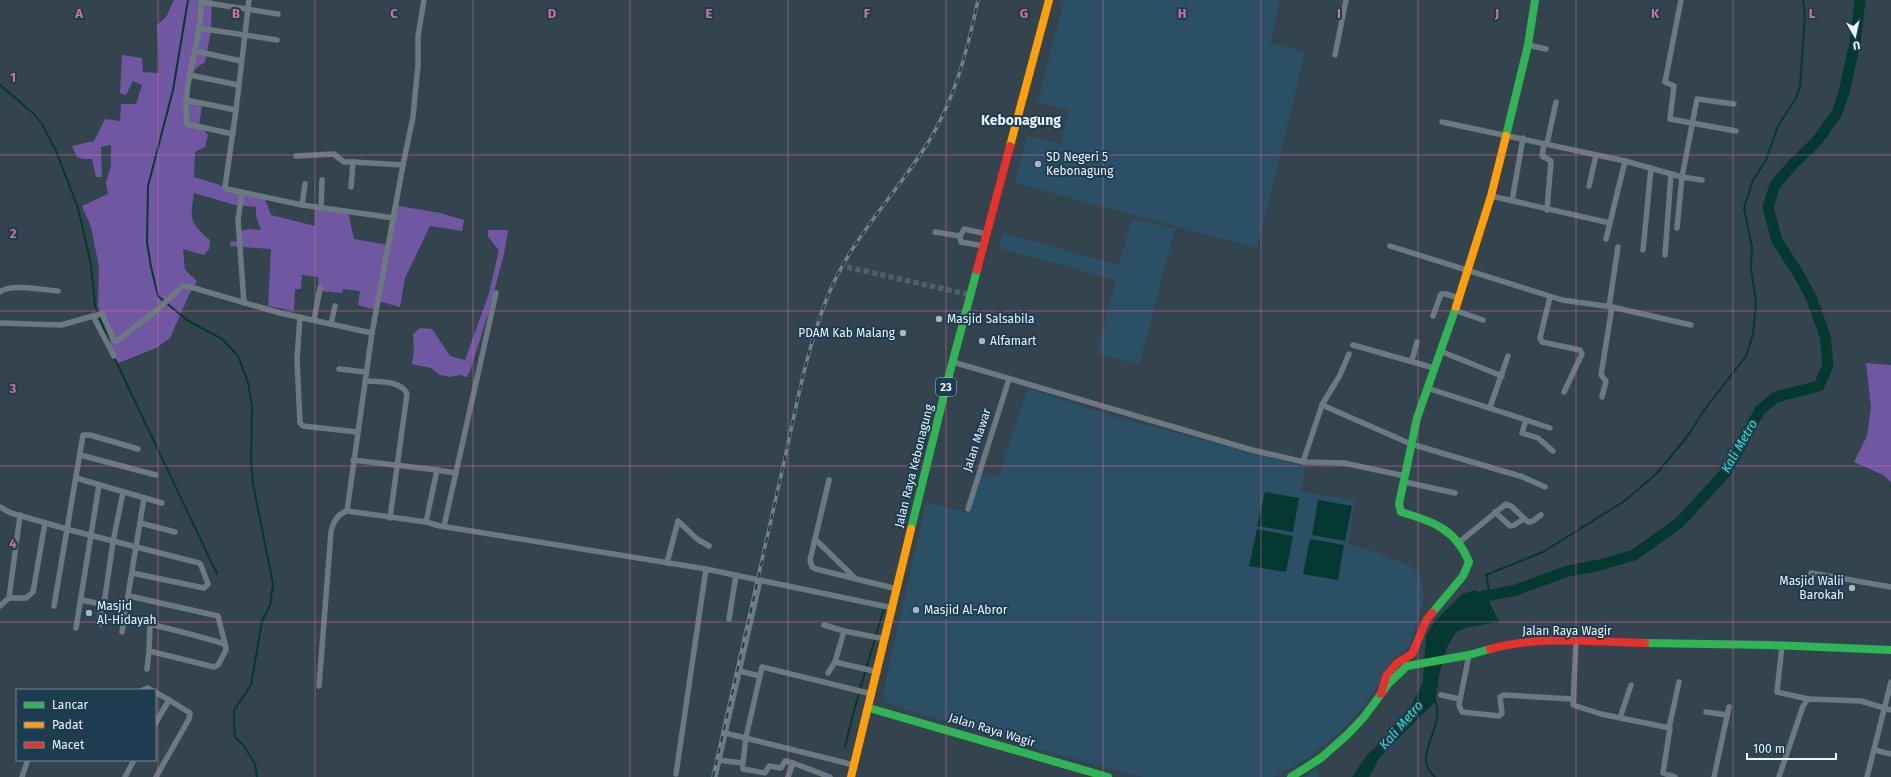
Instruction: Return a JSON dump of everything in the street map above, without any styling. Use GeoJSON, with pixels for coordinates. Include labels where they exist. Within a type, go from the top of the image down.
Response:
{"type":"FeatureCollection","features":[{"type":"Feature","properties":{"kind":"main road","name":"Jalan Raya Kebonagung"},"geometry":{"type":"LineString","coordinates":[[851,777],[869,708],[874,671],[881,639],[893,608],[953,362],[1048,0]]}},
{"type":"Feature","properties":{"kind":"main road"},"geometry":{"type":"LineString","coordinates":[[1381,694],[1386,676],[1397,663],[1412,654],[1427,619],[1463,576],[1469,562],[1466,554],[1458,544],[1440,526],[1400,510],[1399,504],[1417,418],[1469,270],[1491,196],[1528,45],[1535,0]]}},
{"type":"Feature","properties":{"kind":"main road","name":"Jalan Raya Wagir"},"geometry":{"type":"LineString","coordinates":[[1291,777],[1307,768],[1341,740],[1364,716],[1399,671],[1415,664],[1469,656],[1497,646],[1514,643],[1576,642],[1782,646],[1891,650]]}},
{"type":"Feature","properties":{"kind":"main road","name":"Jalan Raya Wagir"},"geometry":{"type":"LineString","coordinates":[[869,708],[1108,777]]}},
{"type":"Feature","properties":{"kind":"street"},"geometry":{"type":"LineString","coordinates":[[249,0],[233,134],[224,186],[227,189],[242,193],[302,206],[394,218]]}},
{"type":"Feature","properties":{"kind":"street"},"geometry":{"type":"LineString","coordinates":[[347,511],[372,333],[413,117],[418,65],[418,36],[424,0]]}},
{"type":"Feature","properties":{"kind":"street"},"geometry":{"type":"LineString","coordinates":[[1335,55],[1346,0]]}},
{"type":"Feature","properties":{"kind":"street"},"geometry":{"type":"LineString","coordinates":[[1681,0],[1665,82],[1674,86],[1670,119],[1736,131]]}},
{"type":"Feature","properties":{"kind":"street"},"geometry":{"type":"LineString","coordinates":[[233,134],[187,124],[186,100],[195,52],[201,1],[247,11],[278,14]]}},
{"type":"Feature","properties":{"kind":"street"},"geometry":{"type":"LineString","coordinates":[[198,28],[277,40]]}},
{"type":"Feature","properties":{"kind":"street"},"geometry":{"type":"LineString","coordinates":[[1528,45],[1546,49]]}},
{"type":"Feature","properties":{"kind":"street"},"geometry":{"type":"LineString","coordinates":[[195,52],[241,61]]}},
{"type":"Feature","properties":{"kind":"street"},"geometry":{"type":"LineString","coordinates":[[190,75],[238,85]]}},
{"type":"Feature","properties":{"kind":"street"},"geometry":{"type":"LineString","coordinates":[[1677,228],[1682,177],[1698,99],[1734,104]]}},
{"type":"Feature","properties":{"kind":"street"},"geometry":{"type":"LineString","coordinates":[[186,100],[236,110]]}},
{"type":"Feature","properties":{"kind":"street"},"geometry":{"type":"LineString","coordinates":[[1547,210],[1551,161],[1542,156],[1556,102]]}},
{"type":"Feature","properties":{"kind":"street"},"geometry":{"type":"LineString","coordinates":[[1442,122],[1523,138],[1625,161],[1682,177],[1702,180]]}},
{"type":"Feature","properties":{"kind":"street"},"geometry":{"type":"LineString","coordinates":[[1512,202],[1523,138]]}},
{"type":"Feature","properties":{"kind":"street"},"geometry":{"type":"LineString","coordinates":[[296,156],[334,154],[344,162],[403,165]]}},
{"type":"Feature","properties":{"kind":"street"},"geometry":{"type":"LineString","coordinates":[[1589,186],[1596,155]]}},
{"type":"Feature","properties":{"kind":"street"},"geometry":{"type":"LineString","coordinates":[[1606,239],[1625,161]]}},
{"type":"Feature","properties":{"kind":"street"},"geometry":{"type":"LineString","coordinates":[[352,187],[353,162]]}},
{"type":"Feature","properties":{"kind":"street"},"geometry":{"type":"LineString","coordinates":[[1643,250],[1651,168]]}},
{"type":"Feature","properties":{"kind":"street"},"geometry":{"type":"LineString","coordinates":[[1665,255],[1671,174]]}},
{"type":"Feature","properties":{"kind":"street"},"geometry":{"type":"LineString","coordinates":[[321,208],[322,180]]}},
{"type":"Feature","properties":{"kind":"street"},"geometry":{"type":"LineString","coordinates":[[302,206],[305,184]]}},
{"type":"Feature","properties":{"kind":"street"},"geometry":{"type":"LineString","coordinates":[[242,193],[238,220],[244,303]]}},
{"type":"Feature","properties":{"kind":"street"},"geometry":{"type":"LineString","coordinates":[[1491,196],[1547,210],[1610,223]]}},
{"type":"Feature","properties":{"kind":"street"},"geometry":{"type":"LineString","coordinates":[[984,246],[961,242],[960,236],[964,230],[987,234]]}},
{"type":"Feature","properties":{"kind":"street"},"geometry":{"type":"LineString","coordinates":[[935,232],[960,236]]}},
{"type":"Feature","properties":{"kind":"street"},"geometry":{"type":"LineString","coordinates":[[1390,246],[1569,302],[1610,307],[1691,325]]}},
{"type":"Feature","properties":{"kind":"street"},"geometry":{"type":"LineString","coordinates":[[1602,397],[1606,381],[1600,375],[1618,247]]}},
{"type":"Feature","properties":{"kind":"street"},"geometry":{"type":"LineString","coordinates":[[0,323],[61,325],[102,314],[116,341],[157,310],[183,286],[187,286],[244,303],[372,333]]}},
{"type":"Feature","properties":{"kind":"street"},"geometry":{"type":"LineString","coordinates":[[0,292],[3,290],[16,288],[58,291]]}},
{"type":"Feature","properties":{"kind":"street"},"geometry":{"type":"LineString","coordinates":[[314,320],[320,288]]}},
{"type":"Feature","properties":{"kind":"street"},"geometry":{"type":"LineString","coordinates":[[444,526],[496,293]]}},
{"type":"Feature","properties":{"kind":"street"},"geometry":{"type":"LineString","coordinates":[[1433,316],[1441,294],[1459,298]]}},
{"type":"Feature","properties":{"kind":"street"},"geometry":{"type":"LineString","coordinates":[[1550,297],[1540,338],[1542,342],[1580,350],[1582,354],[1564,392]]}},
{"type":"Feature","properties":{"kind":"street"},"geometry":{"type":"LineString","coordinates":[[331,324],[336,306]]}},
{"type":"Feature","properties":{"kind":"street"},"geometry":{"type":"LineString","coordinates":[[1454,310],[1483,320]]}},
{"type":"Feature","properties":{"kind":"street"},"geometry":{"type":"LineString","coordinates":[[96,315],[114,356]]}},
{"type":"Feature","properties":{"kind":"street"},"geometry":{"type":"LineString","coordinates":[[300,317],[297,359],[300,423],[303,426],[357,432]]}},
{"type":"Feature","properties":{"kind":"street"},"geometry":{"type":"LineString","coordinates":[[1412,360],[1417,342]]}},
{"type":"Feature","properties":{"kind":"street"},"geometry":{"type":"LineString","coordinates":[[1356,345],[1412,360],[1434,368]]}},
{"type":"Feature","properties":{"kind":"street"},"geometry":{"type":"LineString","coordinates":[[1440,351],[1502,376]]}},
{"type":"Feature","properties":{"kind":"street"},"geometry":{"type":"LineString","coordinates":[[1303,462],[1322,405],[1340,375],[1349,354]]}},
{"type":"Feature","properties":{"kind":"street"},"geometry":{"type":"LineString","coordinates":[[1490,407],[1508,356]]}},
{"type":"Feature","properties":{"kind":"street"},"geometry":{"type":"LineString","coordinates":[[953,362],[1162,424],[1303,462],[1344,463],[1455,493]]}},
{"type":"Feature","properties":{"kind":"street"},"geometry":{"type":"LineString","coordinates":[[340,369],[366,372]]}},
{"type":"Feature","properties":{"kind":"street","name":"Jalan Mawar"},"geometry":{"type":"LineString","coordinates":[[968,510],[1009,378]]}},
{"type":"Feature","properties":{"kind":"street"},"geometry":{"type":"LineString","coordinates":[[365,380],[399,386],[407,392],[390,518]]}},
{"type":"Feature","properties":{"kind":"street"},"geometry":{"type":"LineString","coordinates":[[1427,388],[1490,407],[1550,428]]}},
{"type":"Feature","properties":{"kind":"street"},"geometry":{"type":"LineString","coordinates":[[1322,405],[1411,444],[1523,476],[1545,487]]}},
{"type":"Feature","properties":{"kind":"street"},"geometry":{"type":"LineString","coordinates":[[1526,420],[1522,433],[1541,440],[1553,451]]}},
{"type":"Feature","properties":{"kind":"street"},"geometry":{"type":"LineString","coordinates":[[54,606],[83,435],[138,449]]}},
{"type":"Feature","properties":{"kind":"street"},"geometry":{"type":"LineString","coordinates":[[80,455],[156,476]]}},
{"type":"Feature","properties":{"kind":"street"},"geometry":{"type":"LineString","coordinates":[[353,460],[456,473]]}},
{"type":"Feature","properties":{"kind":"street"},"geometry":{"type":"LineString","coordinates":[[426,522],[437,470]]}},
{"type":"Feature","properties":{"kind":"street"},"geometry":{"type":"LineString","coordinates":[[76,478],[162,503]]}},
{"type":"Feature","properties":{"kind":"street"},"geometry":{"type":"LineString","coordinates":[[829,480],[810,560],[812,567],[897,589]]}},
{"type":"Feature","properties":{"kind":"street"},"geometry":{"type":"LineString","coordinates":[[76,628],[99,485]]}},
{"type":"Feature","properties":{"kind":"street"},"geometry":{"type":"LineString","coordinates":[[104,604],[113,542],[123,492]]}},
{"type":"Feature","properties":{"kind":"street"},"geometry":{"type":"LineString","coordinates":[[122,632],[127,609],[144,498]]}},
{"type":"Feature","properties":{"kind":"street"},"geometry":{"type":"LineString","coordinates":[[1458,544],[1503,505],[1508,504],[1524,519],[1530,522],[1541,515]]}},
{"type":"Feature","properties":{"kind":"street"},"geometry":{"type":"LineString","coordinates":[[0,507],[45,523],[200,564],[208,584],[204,588],[132,573]]}},
{"type":"Feature","properties":{"kind":"street"},"geometry":{"type":"LineString","coordinates":[[319,686],[331,532],[334,521],[339,515],[347,511],[426,522],[706,569],[893,608]]}},
{"type":"Feature","properties":{"kind":"street"},"geometry":{"type":"LineString","coordinates":[[1495,512],[1510,526],[1524,519]]}},
{"type":"Feature","properties":{"kind":"street"},"geometry":{"type":"LineString","coordinates":[[0,606],[9,598],[20,515]]}},
{"type":"Feature","properties":{"kind":"street"},"geometry":{"type":"LineString","coordinates":[[667,563],[678,521],[697,538],[709,546]]}},
{"type":"Feature","properties":{"kind":"street"},"geometry":{"type":"LineString","coordinates":[[9,598],[26,598],[33,592],[45,523]]}},
{"type":"Feature","properties":{"kind":"street"},"geometry":{"type":"LineString","coordinates":[[140,523],[175,532]]}},
{"type":"Feature","properties":{"kind":"street"},"geometry":{"type":"LineString","coordinates":[[815,539],[856,579]]}},
{"type":"Feature","properties":{"kind":"street"},"geometry":{"type":"LineString","coordinates":[[676,774],[706,569]]}},
{"type":"Feature","properties":{"kind":"street"},"geometry":{"type":"LineString","coordinates":[[1811,573],[1891,587]]}},
{"type":"Feature","properties":{"kind":"street"},"geometry":{"type":"LineString","coordinates":[[729,619],[736,575]]}},
{"type":"Feature","properties":{"kind":"street"},"geometry":{"type":"LineString","coordinates":[[714,777],[760,580]]}},
{"type":"Feature","properties":{"kind":"street"},"geometry":{"type":"LineString","coordinates":[[129,596],[218,616],[226,650],[218,665],[214,667],[148,650]]}},
{"type":"Feature","properties":{"kind":"street"},"geometry":{"type":"LineString","coordinates":[[80,600],[127,609]]}},
{"type":"Feature","properties":{"kind":"street"},"geometry":{"type":"LineString","coordinates":[[125,618],[225,644]]}},
{"type":"Feature","properties":{"kind":"street"},"geometry":{"type":"LineString","coordinates":[[147,669],[150,624]]}},
{"type":"Feature","properties":{"kind":"street"},"geometry":{"type":"LineString","coordinates":[[824,625],[881,639]]}},
{"type":"Feature","properties":{"kind":"street"},"geometry":{"type":"LineString","coordinates":[[828,673],[835,662],[844,631]]}},
{"type":"Feature","properties":{"kind":"street"},"geometry":{"type":"LineString","coordinates":[[1576,642],[1572,699],[1574,706],[1601,714],[1671,729],[1661,775],[1675,777]]}},
{"type":"Feature","properties":{"kind":"street"},"geometry":{"type":"LineString","coordinates":[[1782,646],[1777,692],[1808,699],[1861,701],[1891,710]]}},
{"type":"Feature","properties":{"kind":"street"},"geometry":{"type":"LineString","coordinates":[[1469,656],[1460,699],[1459,708],[1462,712],[1497,716],[1501,715],[1500,697],[1502,695],[1572,699]]}},
{"type":"Feature","properties":{"kind":"street"},"geometry":{"type":"LineString","coordinates":[[835,662],[874,671]]}},
{"type":"Feature","properties":{"kind":"street"},"geometry":{"type":"LineString","coordinates":[[830,777],[785,761],[781,768],[769,766],[765,773],[743,769],[746,737],[762,667],[872,694]]}},
{"type":"Feature","properties":{"kind":"street"},"geometry":{"type":"LineString","coordinates":[[739,672],[760,676]]}},
{"type":"Feature","properties":{"kind":"street"},"geometry":{"type":"LineString","coordinates":[[1668,728],[1679,682]]}},
{"type":"Feature","properties":{"kind":"street"},"geometry":{"type":"LineString","coordinates":[[1867,777],[1891,682]]}},
{"type":"Feature","properties":{"kind":"street"},"geometry":{"type":"LineString","coordinates":[[1620,718],[1631,685]]}},
{"type":"Feature","properties":{"kind":"street"},"geometry":{"type":"LineString","coordinates":[[156,693],[189,711],[190,716],[156,777]]}},
{"type":"Feature","properties":{"kind":"street"},"geometry":{"type":"LineString","coordinates":[[1441,695],[1460,699]]}},
{"type":"Feature","properties":{"kind":"street"},"geometry":{"type":"LineString","coordinates":[[1779,777],[1803,706],[1808,699]]}},
{"type":"Feature","properties":{"kind":"street"},"geometry":{"type":"LineString","coordinates":[[156,722],[170,700]]}},
{"type":"Feature","properties":{"kind":"street"},"geometry":{"type":"LineString","coordinates":[[1714,777],[1729,707]]}},
{"type":"Feature","properties":{"kind":"street"},"geometry":{"type":"LineString","coordinates":[[1706,712],[1727,716]]}},
{"type":"Feature","properties":{"kind":"street"},"geometry":{"type":"LineString","coordinates":[[725,733],[854,765]]}},
{"type":"Feature","properties":{"kind":"street"},"geometry":{"type":"LineString","coordinates":[[1874,750],[1891,754]]}},
{"type":"Feature","properties":{"kind":"street"},"geometry":{"type":"LineString","coordinates":[[718,760],[743,763]]}},
{"type":"Feature","properties":{"kind":"street"},"geometry":{"type":"LineString","coordinates":[[125,777],[133,761]]}},
{"type":"Feature","properties":{"kind":"street"},"geometry":{"type":"LineString","coordinates":[[22,777],[26,762]]}},
{"type":"Feature","properties":{"kind":"street"},"geometry":{"type":"LineString","coordinates":[[788,777],[793,763]]}},
{"type":"Feature","properties":{"kind":"shaded area"},"geometry":{"type":"Polygon","coordinates":[[[174,0],[212,0],[211,32],[205,62],[196,69],[191,76],[189,86],[189,97],[202,106],[199,125],[208,135],[205,147],[195,152],[194,177],[265,199],[271,215],[315,226],[315,205],[348,212],[354,239],[388,245],[390,220],[394,205],[440,213],[464,220],[462,231],[430,226],[405,278],[400,307],[378,301],[376,310],[358,305],[360,291],[343,289],[342,293],[319,291],[318,277],[302,275],[301,289],[295,289],[294,311],[268,306],[271,249],[230,246],[231,241],[240,242],[240,231],[249,229],[261,230],[256,216],[256,207],[235,205],[194,193],[192,209],[193,220],[198,229],[210,240],[209,249],[204,255],[183,249],[185,270],[197,281],[189,295],[170,338],[156,348],[116,364],[106,324],[98,307],[99,267],[91,227],[82,206],[108,194],[106,183],[111,165],[111,145],[101,147],[102,177],[96,177],[92,159],[77,157],[72,146],[94,141],[105,119],[120,121],[121,104],[136,104],[142,85],[133,81],[126,95],[120,93],[122,55],[142,58],[143,72],[158,73],[159,63],[157,25],[166,17],[174,0]]]}},
{"type":"Feature","properties":{"kind":"shaded area"},"geometry":{"type":"Polygon","coordinates":[[[1064,0],[1280,0],[1270,43],[1305,52],[1257,248],[1015,183],[1027,136],[1061,144],[1069,110],[1038,102],[1064,0]]]}},
{"type":"Feature","properties":{"kind":"shaded area"},"geometry":{"type":"Polygon","coordinates":[[[1132,219],[1175,229],[1139,365],[1097,353],[1116,280],[999,248],[1003,233],[1119,265],[1132,219]]]}},
{"type":"Feature","properties":{"kind":"shaded area"},"geometry":{"type":"Polygon","coordinates":[[[488,230],[508,230],[504,254],[489,311],[467,377],[460,375],[450,377],[440,375],[431,368],[412,364],[414,351],[413,334],[420,328],[432,329],[450,356],[465,360],[489,293],[499,250],[488,237],[488,230]]]}},
{"type":"Feature","properties":{"kind":"shaded area"},"geometry":{"type":"Polygon","coordinates":[[[1866,363],[1891,365],[1891,482],[1883,475],[1854,462],[1867,436],[1871,408],[1866,363]]]}},
{"type":"Feature","properties":{"kind":"shaded area"},"geometry":{"type":"Polygon","coordinates":[[[1028,388],[1111,416],[1306,467],[1300,491],[1355,501],[1348,544],[1409,565],[1421,578],[1424,593],[1422,606],[1409,646],[1405,651],[1394,657],[1371,697],[1339,733],[1302,762],[1273,777],[1143,777],[1020,744],[886,703],[883,693],[926,502],[968,513],[980,473],[999,477],[1028,388]]]}},
{"type":"Feature","properties":{"kind":"shaded area"},"geometry":{"type":"Polygon","coordinates":[[[98,610],[105,611],[102,627],[95,625],[98,610]]]}},
{"type":"Feature","properties":{"kind":"shaded area"},"geometry":{"type":"Polygon","coordinates":[[[1318,768],[1319,777],[1304,777],[1318,768]]]}},
{"type":"Feature","properties":{"kind":"water"},"geometry":{"type":"Polygon","coordinates":[[[1265,492],[1299,498],[1293,532],[1257,526],[1265,492]]]}},
{"type":"Feature","properties":{"kind":"water"},"geometry":{"type":"Polygon","coordinates":[[[1318,500],[1352,506],[1345,541],[1312,535],[1318,500]]]}},
{"type":"Feature","properties":{"kind":"water"},"geometry":{"type":"Polygon","coordinates":[[[1257,529],[1293,536],[1286,572],[1249,566],[1257,529]]]}},
{"type":"Feature","properties":{"kind":"water"},"geometry":{"type":"Polygon","coordinates":[[[1310,539],[1344,545],[1338,580],[1303,574],[1310,539]]]}},
{"type":"Feature","properties":{"kind":"water"},"geometry":{"type":"Polygon","coordinates":[[[1475,590],[1479,592],[1484,590],[1499,622],[1468,627],[1456,632],[1447,647],[1440,671],[1435,702],[1379,758],[1369,777],[1352,777],[1367,755],[1379,744],[1411,706],[1423,682],[1426,636],[1435,621],[1462,594],[1475,590]]]}},
{"type":"Feature","properties":{"kind":"waterway"},"geometry":{"type":"LineString","coordinates":[[188,0],[173,90],[148,186],[147,242],[158,296],[187,320],[222,339],[238,356],[248,382],[252,407],[251,459],[253,484],[273,584],[270,605],[262,621],[251,685],[234,710],[234,724],[235,737],[244,746],[255,764],[257,777]]}},
{"type":"Feature","properties":{"kind":"waterway"},"geometry":{"type":"LineString","coordinates":[[1486,595],[1489,589],[1486,575],[1543,552],[1623,502],[1656,474],[1687,437],[1705,409],[1746,356],[1753,335],[1756,302],[1751,269],[1752,247],[1744,208],[1753,180],[1766,160],[1778,126],[1796,98],[1800,87],[1805,15],[1803,0]]}},
{"type":"Feature","properties":{"kind":"waterway","name":"Kali Metro"},"geometry":{"type":"LineString","coordinates":[[1475,603],[1485,596],[1513,591],[1568,571],[1600,565],[1634,555],[1680,522],[1727,471],[1760,410],[1776,397],[1819,386],[1828,365],[1825,336],[1811,297],[1798,273],[1777,241],[1768,207],[1775,185],[1794,163],[1816,142],[1837,113],[1844,92],[1855,43],[1860,0]]}},
{"type":"Feature","properties":{"kind":"waterway"},"geometry":{"type":"LineString","coordinates":[[0,85],[35,115],[42,124],[56,151],[78,208],[91,264],[95,306],[108,339]]}},
{"type":"Feature","properties":{"kind":"waterway"},"geometry":{"type":"LineString","coordinates":[[114,357],[217,574]]}},
{"type":"Feature","properties":{"kind":"waterway"},"geometry":{"type":"LineString","coordinates":[[845,746],[884,608]]}},
{"type":"Feature","properties":{"kind":"waterway"},"geometry":{"type":"LineString","coordinates":[[1434,699],[1437,709],[1437,719],[1427,750],[1426,760],[1428,769],[1435,777]]}},
{"type":"Feature","properties":{"kind":"tunnel"},"geometry":{"type":"LineString","coordinates":[[847,267],[971,295]]}},
{"type":"Feature","properties":{"kind":"railway"},"geometry":{"type":"LineString","coordinates":[[713,777],[800,388],[819,320],[827,298],[848,256],[916,161],[938,125],[960,73],[978,0]]}},
{"type":"Feature","properties":{"kind":"traffic: fast"},"geometry":{"type":"LineString","coordinates":[[1506,136],[1528,45],[1535,0]]}},
{"type":"Feature","properties":{"kind":"traffic: fast"},"geometry":{"type":"LineString","coordinates":[[911,529],[977,270]]}},
{"type":"Feature","properties":{"kind":"traffic: fast"},"geometry":{"type":"LineString","coordinates":[[1432,613],[1463,576],[1469,562],[1464,551],[1450,534],[1433,523],[1401,512],[1399,504],[1417,418],[1456,307]]}},
{"type":"Feature","properties":{"kind":"traffic: fast"},"geometry":{"type":"LineString","coordinates":[[1645,643],[1769,645],[1891,650]]}},
{"type":"Feature","properties":{"kind":"traffic: fast"},"geometry":{"type":"LineString","coordinates":[[1291,777],[1321,758],[1348,734],[1364,717],[1389,683],[1407,666],[1469,655],[1490,649]]}},
{"type":"Feature","properties":{"kind":"traffic: fast"},"geometry":{"type":"LineString","coordinates":[[869,708],[1108,777]]}},
{"type":"Feature","properties":{"kind":"traffic: slow"},"geometry":{"type":"LineString","coordinates":[[1010,146],[1049,0]]}},
{"type":"Feature","properties":{"kind":"traffic: slow"},"geometry":{"type":"LineString","coordinates":[[1456,307],[1491,196],[1506,136]]}},
{"type":"Feature","properties":{"kind":"traffic: slow"},"geometry":{"type":"LineString","coordinates":[[851,777],[911,529]]}},
{"type":"Feature","properties":{"kind":"traffic: jam"},"geometry":{"type":"LineString","coordinates":[[977,270],[1010,146]]}},
{"type":"Feature","properties":{"kind":"traffic: jam"},"geometry":{"type":"LineString","coordinates":[[1381,694],[1386,676],[1397,663],[1412,654],[1427,619],[1432,613]]}},
{"type":"Feature","properties":{"kind":"traffic: jam"},"geometry":{"type":"LineString","coordinates":[[1490,649],[1528,642],[1567,640],[1645,643]]}},
{"type":"Feature","properties":{"kind":"place","name":"SD Negeri 5 Kebonagung"},"geometry":{"type":"Point","coordinates":[1038,164]}},
{"type":"Feature","properties":{"kind":"place","name":"Masjid Salsabila"},"geometry":{"type":"Point","coordinates":[939,319]}},
{"type":"Feature","properties":{"kind":"place","name":"PDAM Kab Malang"},"geometry":{"type":"Point","coordinates":[903,333]}},
{"type":"Feature","properties":{"kind":"place","name":"Alfamart"},"geometry":{"type":"Point","coordinates":[982,341]}},
{"type":"Feature","properties":{"kind":"place","name":"Masjid Walii Barokah"},"geometry":{"type":"Point","coordinates":[1852,588]}},
{"type":"Feature","properties":{"kind":"place","name":"Masjid Al-Abror"},"geometry":{"type":"Point","coordinates":[916,610]}},
{"type":"Feature","properties":{"kind":"place","name":"Masjid Al-Hidayah"},"geometry":{"type":"Point","coordinates":[89,613]}},
{"type":"Feature","properties":{"kind":"district","name":"Kebonagung"},"geometry":{"type":"Point","coordinates":[1021,120]}}]}
